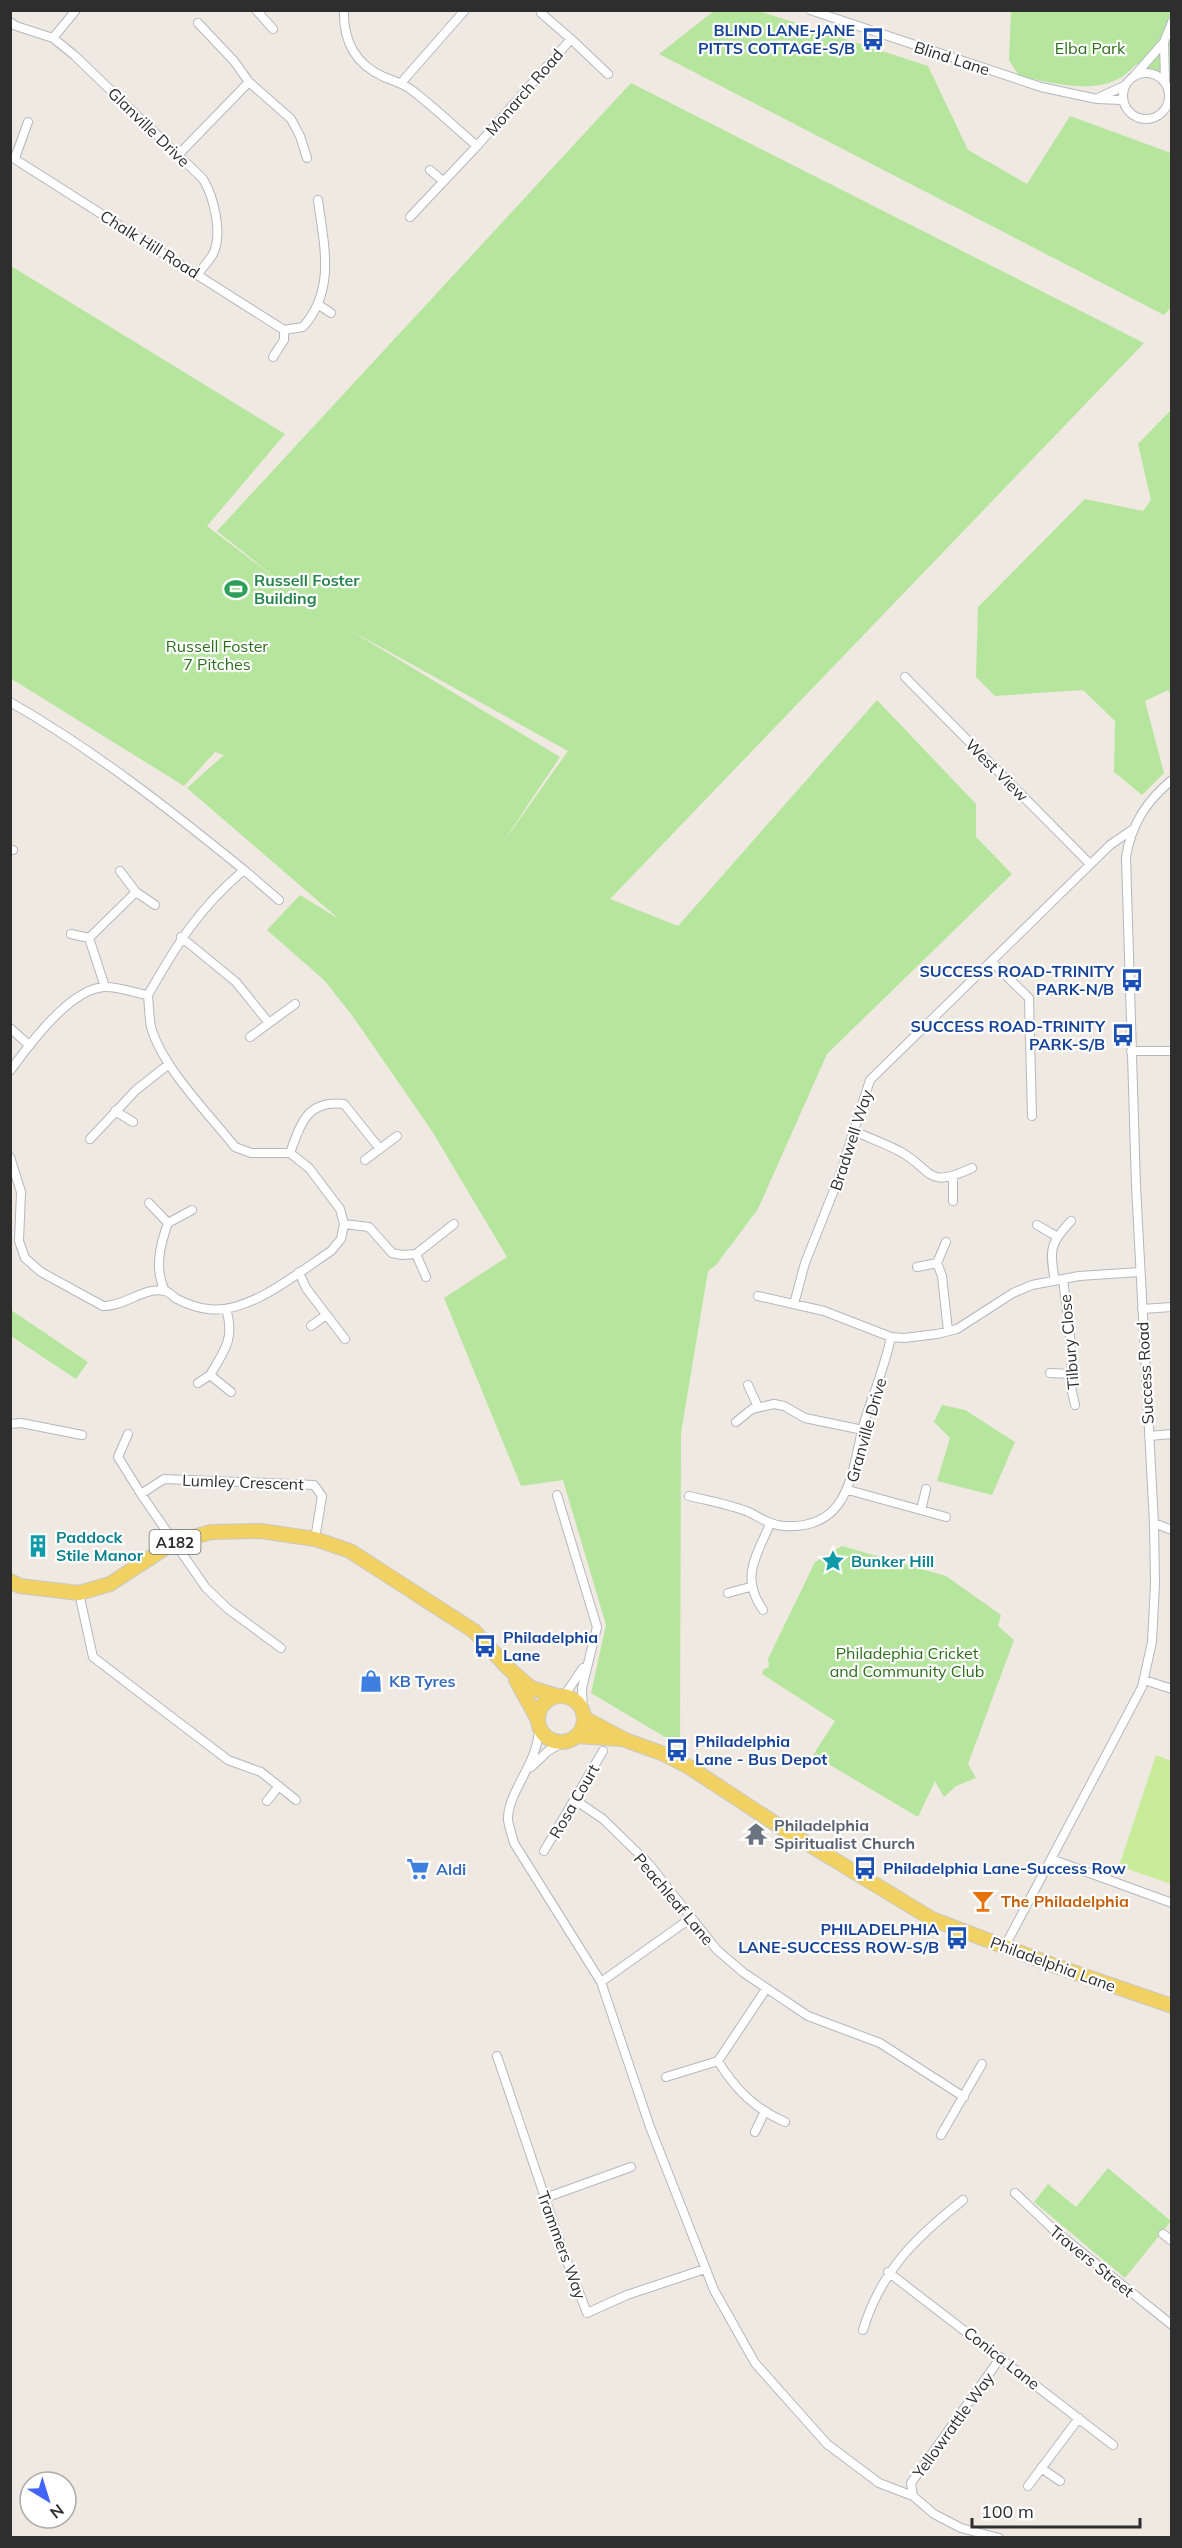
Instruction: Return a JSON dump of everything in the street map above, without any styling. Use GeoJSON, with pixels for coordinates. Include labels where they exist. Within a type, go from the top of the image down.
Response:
{"type":"FeatureCollection","features":[{"type":"Feature","properties":{"kind":"main road","name":"Philadelphia Lane"},"geometry":{"type":"LineString","coordinates":[[10,1581],[20,1586],[79,1593],[110,1584],[173,1543],[211,1532],[261,1531],[315,1539],[350,1551],[474,1631],[508,1668],[531,1688],[576,1701],[584,1715],[625,1740],[663,1754],[688,1767],[782,1828],[932,1919],[1050,1964],[1172,2006]]}},
{"type":"Feature","properties":{"kind":"main road","name":"Philadelphia Lane"},"geometry":{"type":"LineString","coordinates":[[508,1668],[539,1724],[550,1739],[625,1740]]}},
{"type":"Feature","properties":{"kind":"main road"},"geometry":{"type":"LineString","coordinates":[[539,1724],[541,1708],[545,1702],[560,1696]]}},
{"type":"Feature","properties":{"kind":"main road"},"geometry":{"type":"LineString","coordinates":[[570,1739],[584,1725],[584,1715]]}},
{"type":"Feature","properties":{"kind":"street"},"geometry":{"type":"LineString","coordinates":[[53,38],[76,10]]}},
{"type":"Feature","properties":{"kind":"street"},"geometry":{"type":"LineString","coordinates":[[256,10],[273,29]]}},
{"type":"Feature","properties":{"kind":"street","name":"Monarch Road"},"geometry":{"type":"LineString","coordinates":[[344,10],[345,34],[352,50],[371,70],[411,89],[477,146]]}},
{"type":"Feature","properties":{"kind":"street","name":"Blind Lane"},"geometry":{"type":"LineString","coordinates":[[810,10],[1041,87],[1097,99],[1122,100]]}},
{"type":"Feature","properties":{"kind":"street"},"geometry":{"type":"LineString","coordinates":[[401,83],[463,11]]}},
{"type":"Feature","properties":{"kind":"street","name":"Monarch Road"},"geometry":{"type":"LineString","coordinates":[[541,13],[608,74]]}},
{"type":"Feature","properties":{"kind":"street","name":"Glanville Drive"},"geometry":{"type":"LineString","coordinates":[[10,22],[53,38],[203,179],[210,190],[218,236],[213,253],[198,274]]}},
{"type":"Feature","properties":{"kind":"street"},"geometry":{"type":"LineString","coordinates":[[1097,99],[1124,86],[1135,75],[1164,42],[1172,22]]}},
{"type":"Feature","properties":{"kind":"street"},"geometry":{"type":"LineString","coordinates":[[198,23],[234,61],[249,82],[291,119],[300,136],[306,158]]}},
{"type":"Feature","properties":{"kind":"street","name":"Monarch Road"},"geometry":{"type":"LineString","coordinates":[[410,217],[477,146],[571,39]]}},
{"type":"Feature","properties":{"kind":"street"},"geometry":{"type":"LineString","coordinates":[[1124,86],[1122,100],[1130,113],[1138,118],[1153,118],[1162,112],[1170,100],[1165,82],[1164,42]]}},
{"type":"Feature","properties":{"kind":"street"},"geometry":{"type":"LineString","coordinates":[[1135,75],[1143,72],[1152,73],[1165,82]]}},
{"type":"Feature","properties":{"kind":"street"},"geometry":{"type":"LineString","coordinates":[[178,155],[249,82]]}},
{"type":"Feature","properties":{"kind":"street"},"geometry":{"type":"LineString","coordinates":[[1162,112],[1172,118]]}},
{"type":"Feature","properties":{"kind":"street","name":"Chalk Hill Road"},"geometry":{"type":"LineString","coordinates":[[28,122],[13,157],[284,330]]}},
{"type":"Feature","properties":{"kind":"street"},"geometry":{"type":"LineString","coordinates":[[430,170],[443,181]]}},
{"type":"Feature","properties":{"kind":"street"},"geometry":{"type":"LineString","coordinates":[[273,357],[284,340],[284,330],[303,327],[319,305],[325,278],[318,200]]}},
{"type":"Feature","properties":{"kind":"street"},"geometry":{"type":"LineString","coordinates":[[319,305],[331,313]]}},
{"type":"Feature","properties":{"kind":"street","name":"West View"},"geometry":{"type":"LineString","coordinates":[[905,676],[1090,864]]}},
{"type":"Feature","properties":{"kind":"street"},"geometry":{"type":"LineString","coordinates":[[10,702],[60,730],[153,795],[279,900]]}},
{"type":"Feature","properties":{"kind":"street","name":"Success Road"},"geometry":{"type":"LineString","coordinates":[[1005,1946],[1144,1680],[1152,1642],[1154,1523],[1140,1272],[1125,873],[1128,840],[1133,830],[1151,799],[1172,780]]}},
{"type":"Feature","properties":{"kind":"street","name":"Bradwell Way"},"geometry":{"type":"LineString","coordinates":[[794,1304],[805,1263],[840,1175],[870,1080],[1090,864],[1110,845],[1133,830]]}},
{"type":"Feature","properties":{"kind":"street"},"geometry":{"type":"LineString","coordinates":[[192,1210],[168,1223],[159,1246],[159,1280],[165,1291],[180,1300],[207,1309],[226,1309],[247,1304],[299,1272],[331,1251],[340,1239],[344,1224],[339,1209],[325,1189],[309,1168],[290,1153],[251,1153],[236,1147],[169,1064],[151,1026],[148,995],[181,938],[219,891],[244,870]]}},
{"type":"Feature","properties":{"kind":"street"},"geometry":{"type":"LineString","coordinates":[[120,871],[136,892],[155,905]]}},
{"type":"Feature","properties":{"kind":"street"},"geometry":{"type":"LineString","coordinates":[[89,938],[136,892]]}},
{"type":"Feature","properties":{"kind":"street"},"geometry":{"type":"LineString","coordinates":[[71,934],[89,938]]}},
{"type":"Feature","properties":{"kind":"street"},"geometry":{"type":"LineString","coordinates":[[89,938],[105,987]]}},
{"type":"Feature","properties":{"kind":"street"},"geometry":{"type":"LineString","coordinates":[[181,938],[236,982],[269,1023]]}},
{"type":"Feature","properties":{"kind":"street"},"geometry":{"type":"LineString","coordinates":[[992,962],[1029,998],[1032,1116]]}},
{"type":"Feature","properties":{"kind":"street"},"geometry":{"type":"LineString","coordinates":[[10,1071],[29,1045],[65,1008],[83,994],[105,987],[148,995]]}},
{"type":"Feature","properties":{"kind":"street"},"geometry":{"type":"LineString","coordinates":[[250,1037],[295,1004]]}},
{"type":"Feature","properties":{"kind":"street"},"geometry":{"type":"LineString","coordinates":[[10,1028],[29,1045]]}},
{"type":"Feature","properties":{"kind":"street"},"geometry":{"type":"LineString","coordinates":[[1131,1051],[1172,1051]]}},
{"type":"Feature","properties":{"kind":"street"},"geometry":{"type":"LineString","coordinates":[[90,1139],[136,1090],[169,1064]]}},
{"type":"Feature","properties":{"kind":"street"},"geometry":{"type":"LineString","coordinates":[[290,1153],[298,1130],[310,1112],[327,1102],[344,1104],[380,1149]]}},
{"type":"Feature","properties":{"kind":"street"},"geometry":{"type":"LineString","coordinates":[[115,1111],[133,1122]]}},
{"type":"Feature","properties":{"kind":"street"},"geometry":{"type":"LineString","coordinates":[[854,1131],[903,1153],[931,1176],[953,1177],[972,1168]]}},
{"type":"Feature","properties":{"kind":"street"},"geometry":{"type":"LineString","coordinates":[[365,1160],[397,1136]]}},
{"type":"Feature","properties":{"kind":"street"},"geometry":{"type":"LineString","coordinates":[[10,1157],[21,1192],[15,1241],[26,1258],[41,1272],[103,1306],[115,1307],[146,1293],[165,1291]]}},
{"type":"Feature","properties":{"kind":"street"},"geometry":{"type":"LineString","coordinates":[[953,1177],[953,1201]]}},
{"type":"Feature","properties":{"kind":"street"},"geometry":{"type":"LineString","coordinates":[[149,1203],[168,1223]]}},
{"type":"Feature","properties":{"kind":"street"},"geometry":{"type":"LineString","coordinates":[[1036,1225],[1056,1236],[1071,1221]]}},
{"type":"Feature","properties":{"kind":"street"},"geometry":{"type":"LineString","coordinates":[[344,1224],[369,1227],[392,1253],[402,1255],[416,1254],[454,1224]]}},
{"type":"Feature","properties":{"kind":"street","name":"Tilbury Close"},"geometry":{"type":"LineString","coordinates":[[1056,1236],[1051,1252],[1059,1280],[1072,1353],[1070,1374],[1076,1405]]}},
{"type":"Feature","properties":{"kind":"street"},"geometry":{"type":"LineString","coordinates":[[946,1242],[937,1263],[942,1276],[944,1315],[948,1331]]}},
{"type":"Feature","properties":{"kind":"street"},"geometry":{"type":"LineString","coordinates":[[416,1254],[426,1277]]}},
{"type":"Feature","properties":{"kind":"street"},"geometry":{"type":"LineString","coordinates":[[917,1267],[937,1263]]}},
{"type":"Feature","properties":{"kind":"street"},"geometry":{"type":"LineString","coordinates":[[299,1272],[306,1288],[345,1339]]}},
{"type":"Feature","properties":{"kind":"street"},"geometry":{"type":"LineString","coordinates":[[758,1296],[824,1311],[891,1337],[904,1338],[948,1331],[974,1320],[1022,1289],[1059,1280],[1140,1272]]}},
{"type":"Feature","properties":{"kind":"street"},"geometry":{"type":"LineString","coordinates":[[1142,1309],[1172,1307]]}},
{"type":"Feature","properties":{"kind":"street"},"geometry":{"type":"LineString","coordinates":[[198,1383],[210,1375],[225,1350],[231,1327],[226,1309]]}},
{"type":"Feature","properties":{"kind":"street"},"geometry":{"type":"LineString","coordinates":[[310,1326],[326,1315]]}},
{"type":"Feature","properties":{"kind":"street","name":"Granville Drive"},"geometry":{"type":"LineString","coordinates":[[689,1496],[750,1513],[770,1524],[784,1526],[813,1523],[838,1506],[848,1490],[863,1430],[885,1366],[891,1337]]}},
{"type":"Feature","properties":{"kind":"street"},"geometry":{"type":"LineString","coordinates":[[1050,1372],[1070,1374]]}},
{"type":"Feature","properties":{"kind":"street"},"geometry":{"type":"LineString","coordinates":[[210,1375],[231,1392]]}},
{"type":"Feature","properties":{"kind":"street"},"geometry":{"type":"LineString","coordinates":[[748,1385],[758,1407]]}},
{"type":"Feature","properties":{"kind":"street"},"geometry":{"type":"LineString","coordinates":[[736,1422],[758,1407],[774,1404],[784,1406],[805,1419],[863,1430]]}},
{"type":"Feature","properties":{"kind":"street"},"geometry":{"type":"LineString","coordinates":[[10,1424],[21,1423],[82,1435]]}},
{"type":"Feature","properties":{"kind":"street"},"geometry":{"type":"LineString","coordinates":[[128,1434],[118,1457],[173,1543],[206,1588],[228,1609],[281,1648]]}},
{"type":"Feature","properties":{"kind":"street"},"geometry":{"type":"LineString","coordinates":[[1149,1436],[1172,1434]]}},
{"type":"Feature","properties":{"kind":"street","name":"Lumley Crescent"},"geometry":{"type":"LineString","coordinates":[[141,1494],[164,1479],[314,1485],[322,1496],[315,1539]]}},
{"type":"Feature","properties":{"kind":"street"},"geometry":{"type":"LineString","coordinates":[[921,1510],[926,1489]]}},
{"type":"Feature","properties":{"kind":"street"},"geometry":{"type":"LineString","coordinates":[[848,1490],[946,1517]]}},
{"type":"Feature","properties":{"kind":"street"},"geometry":{"type":"LineString","coordinates":[[556,1495],[597,1627],[582,1688],[584,1715]]}},
{"type":"Feature","properties":{"kind":"street"},"geometry":{"type":"LineString","coordinates":[[1154,1523],[1172,1530]]}},
{"type":"Feature","properties":{"kind":"street"},"geometry":{"type":"LineString","coordinates":[[763,1610],[750,1587],[756,1557],[770,1524]]}},
{"type":"Feature","properties":{"kind":"street"},"geometry":{"type":"LineString","coordinates":[[728,1593],[750,1587]]}},
{"type":"Feature","properties":{"kind":"street"},"geometry":{"type":"LineString","coordinates":[[79,1593],[93,1657],[228,1760],[261,1772],[296,1800]]}},
{"type":"Feature","properties":{"kind":"street"},"geometry":{"type":"LineString","coordinates":[[560,1696],[588,1660]]}},
{"type":"Feature","properties":{"kind":"street"},"geometry":{"type":"LineString","coordinates":[[1144,1680],[1172,1689]]}},
{"type":"Feature","properties":{"kind":"street"},"geometry":{"type":"LineString","coordinates":[[539,1724],[539,1743],[511,1804],[508,1819],[514,1843],[601,1982],[650,2127],[705,2269],[714,2290],[755,2363],[827,2444],[879,2483],[913,2496],[934,2514],[961,2528],[999,2538]]}},
{"type":"Feature","properties":{"kind":"street"},"geometry":{"type":"LineString","coordinates":[[528,1769],[548,1751],[570,1739]]}},
{"type":"Feature","properties":{"kind":"street","name":"Rosa Court"},"geometry":{"type":"LineString","coordinates":[[544,1851],[603,1751]]}},
{"type":"Feature","properties":{"kind":"street"},"geometry":{"type":"LineString","coordinates":[[267,1801],[279,1786]]}},
{"type":"Feature","properties":{"kind":"street","name":"Peachleaf Lane"},"geometry":{"type":"LineString","coordinates":[[575,1800],[603,1819],[649,1864],[717,1950],[766,1989],[808,2016],[880,2043],[964,2097]]}},
{"type":"Feature","properties":{"kind":"street"},"geometry":{"type":"LineString","coordinates":[[1051,1859],[1172,1903]]}},
{"type":"Feature","properties":{"kind":"street"},"geometry":{"type":"LineString","coordinates":[[601,1982],[691,1918]]}},
{"type":"Feature","properties":{"kind":"street"},"geometry":{"type":"LineString","coordinates":[[666,2077],[718,2061],[766,1989]]}},
{"type":"Feature","properties":{"kind":"street","name":"Trammers Way"},"geometry":{"type":"LineString","coordinates":[[497,2056],[587,2313],[627,2295],[705,2269]]}},
{"type":"Feature","properties":{"kind":"street"},"geometry":{"type":"LineString","coordinates":[[718,2061],[729,2079],[749,2100],[764,2113],[785,2122]]}},
{"type":"Feature","properties":{"kind":"street"},"geometry":{"type":"LineString","coordinates":[[941,2135],[982,2064]]}},
{"type":"Feature","properties":{"kind":"street"},"geometry":{"type":"LineString","coordinates":[[755,2132],[764,2113]]}},
{"type":"Feature","properties":{"kind":"street"},"geometry":{"type":"LineString","coordinates":[[545,2198],[631,2167]]}},
{"type":"Feature","properties":{"kind":"street","name":"Travers Street"},"geometry":{"type":"LineString","coordinates":[[1015,2193],[1054,2230],[1172,2325]]}},
{"type":"Feature","properties":{"kind":"street"},"geometry":{"type":"LineString","coordinates":[[862,2330],[871,2304],[888,2272],[934,2223],[963,2200]]}},
{"type":"Feature","properties":{"kind":"street"},"geometry":{"type":"LineString","coordinates":[[1164,2234],[1172,2241]]}},
{"type":"Feature","properties":{"kind":"street","name":"Conica Lane"},"geometry":{"type":"LineString","coordinates":[[888,2272],[1113,2445]]}},
{"type":"Feature","properties":{"kind":"street","name":"Yellowrattle Way"},"geometry":{"type":"LineString","coordinates":[[913,2496],[911,2484],[1001,2357]]}},
{"type":"Feature","properties":{"kind":"street"},"geometry":{"type":"LineString","coordinates":[[1028,2486],[1078,2418]]}},
{"type":"Feature","properties":{"kind":"street"},"geometry":{"type":"LineString","coordinates":[[1041,2468],[1060,2481]]}},
{"type":"Feature","properties":{"kind":"green space"},"geometry":{"type":"Polygon","coordinates":[[[714,11],[759,11],[928,66],[968,150],[1027,184],[1070,116],[1171,153],[1171,307],[1164,315],[659,54],[714,11]]]}},
{"type":"Feature","properties":{"kind":"green space","name":"Elba Park"},"geometry":{"type":"Polygon","coordinates":[[[1011,11],[1171,11],[1171,79],[1137,64],[1121,78],[1095,86],[1056,84],[1019,76],[1009,60],[1011,11]]]}},
{"type":"Feature","properties":{"kind":"green space","name":"Russell Foster 7 Pitches"},"geometry":{"type":"Polygon","coordinates":[[[631,83],[1144,343],[610,899],[678,926],[877,700],[976,804],[976,837],[1012,874],[827,1054],[758,1209],[716,1265],[708,1271],[681,1433],[680,1746],[591,1693],[606,1625],[563,1480],[521,1486],[444,1298],[507,1257],[432,1131],[354,1018],[325,981],[267,930],[300,895],[339,919],[187,788],[224,755],[215,752],[184,786],[10,678],[11,266],[285,434],[207,526],[283,584],[217,531],[631,83]],[[348,629],[560,757],[501,845],[568,751],[348,629]]]}},
{"type":"Feature","properties":{"kind":"green space"},"geometry":{"type":"Polygon","coordinates":[[[1171,410],[1171,695],[1168,690],[1145,701],[1164,773],[1142,795],[1114,772],[1115,721],[1083,690],[995,696],[976,677],[978,607],[1085,499],[1143,511],[1151,500],[1138,444],[1171,410]]]}},
{"type":"Feature","properties":{"kind":"green space"},"geometry":{"type":"Polygon","coordinates":[[[11,1310],[88,1362],[76,1379],[11,1336],[11,1310]]]}},
{"type":"Feature","properties":{"kind":"green space"},"geometry":{"type":"Polygon","coordinates":[[[942,1405],[965,1410],[1015,1442],[992,1495],[937,1481],[950,1438],[934,1422],[942,1405]]]}},
{"type":"Feature","properties":{"kind":"green space","name":"Philadephia Cricket and Community Club"},"geometry":{"type":"Polygon","coordinates":[[[842,1546],[946,1576],[1001,1615],[998,1626],[1014,1640],[968,1764],[976,1778],[956,1786],[944,1797],[935,1781],[918,1817],[813,1755],[835,1721],[762,1674],[764,1669],[769,1667],[768,1659],[815,1562],[842,1546]]]}},
{"type":"Feature","properties":{"kind":"green space"},"geometry":{"type":"Polygon","coordinates":[[[1156,1755],[1171,1761],[1171,1884],[1119,1866],[1156,1755]]]}},
{"type":"Feature","properties":{"kind":"green space"},"geometry":{"type":"Polygon","coordinates":[[[1108,2168],[1171,2221],[1125,2278],[1034,2202],[1048,2184],[1076,2207],[1108,2168]]]}},
{"type":"Feature","properties":{"kind":"place","name":"BLIND LANE-JANE PITTS COTTAGE-S/B"},"geometry":{"type":"Point","coordinates":[873,39]}},
{"type":"Feature","properties":{"kind":"place","name":"Russell Foster Building"},"geometry":{"type":"Point","coordinates":[236,589]}},
{"type":"Feature","properties":{"kind":"place","name":"SUCCESS ROAD-TRINITY PARK-N/B"},"geometry":{"type":"Point","coordinates":[1132,980]}},
{"type":"Feature","properties":{"kind":"place","name":"SUCCESS ROAD-TRINITY PARK-S/B"},"geometry":{"type":"Point","coordinates":[1123,1035]}},
{"type":"Feature","properties":{"kind":"place","name":"Paddock Stile Manor"},"geometry":{"type":"Point","coordinates":[38,1546]}},
{"type":"Feature","properties":{"kind":"place","name":"Bunker Hill"},"geometry":{"type":"Point","coordinates":[833,1561]}},
{"type":"Feature","properties":{"kind":"place","name":"Philadelphia Lane"},"geometry":{"type":"Point","coordinates":[485,1646]}},
{"type":"Feature","properties":{"kind":"place","name":"KB Tyres"},"geometry":{"type":"Point","coordinates":[371,1681]}},
{"type":"Feature","properties":{"kind":"place","name":"Philadelphia Lane - Bus Depot"},"geometry":{"type":"Point","coordinates":[677,1750]}},
{"type":"Feature","properties":{"kind":"place","name":"Philadelphia Spiritualist Church"},"geometry":{"type":"Point","coordinates":[756,1834]}},
{"type":"Feature","properties":{"kind":"place","name":"Philadelphia Lane-Success Row"},"geometry":{"type":"Point","coordinates":[865,1868]}},
{"type":"Feature","properties":{"kind":"place","name":"Aldi"},"geometry":{"type":"Point","coordinates":[418,1869]}},
{"type":"Feature","properties":{"kind":"place","name":"The Philadelphia"},"geometry":{"type":"Point","coordinates":[983,1901]}},
{"type":"Feature","properties":{"kind":"place","name":"PHILADELPHIA LANE-SUCCESS ROW-S/B"},"geometry":{"type":"Point","coordinates":[957,1938]}}]}
